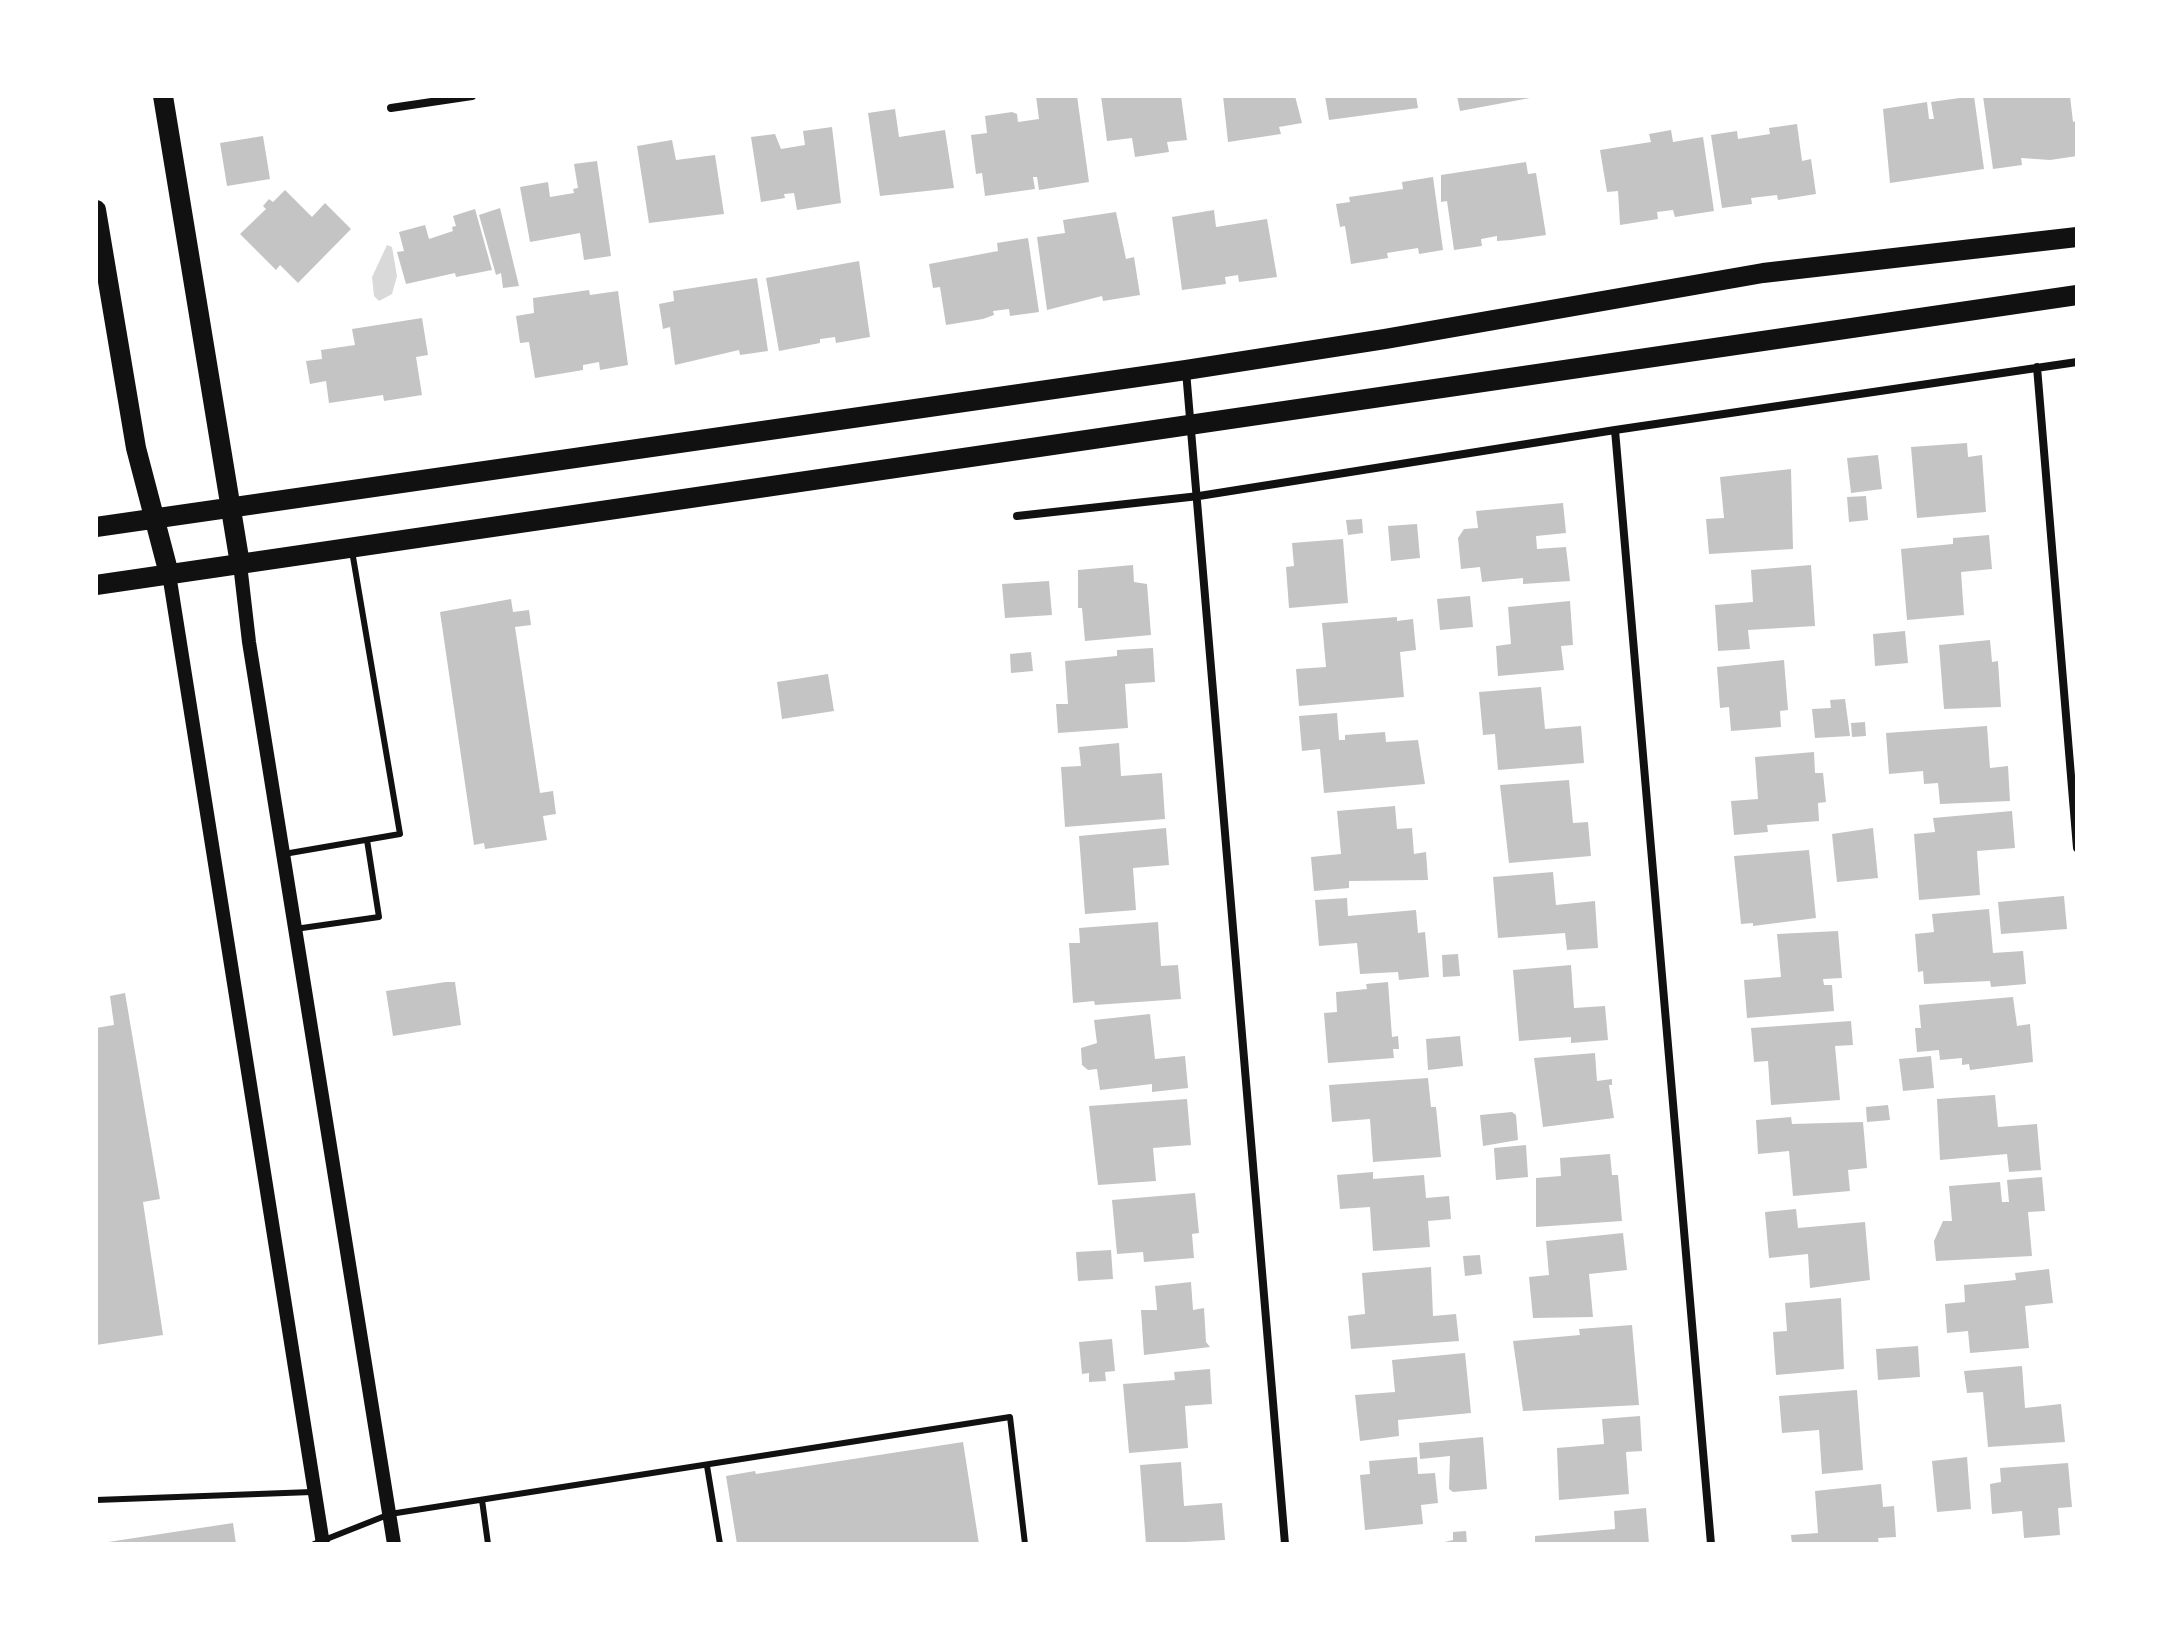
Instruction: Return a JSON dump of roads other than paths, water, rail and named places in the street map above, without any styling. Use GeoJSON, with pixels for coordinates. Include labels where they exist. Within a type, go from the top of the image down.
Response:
{"type":"FeatureCollection","features":[{"type":"Feature","properties":{"kind":"main road"},"geometry":{"type":"LineString","coordinates":[[163,96],[240,564]]}},
{"type":"Feature","properties":{"kind":"main road"},"geometry":{"type":"LineString","coordinates":[[96,210],[136,448],[169,574]]}},
{"type":"Feature","properties":{"kind":"main road"},"geometry":{"type":"LineString","coordinates":[[96,527],[1186,370],[1401,337],[1763,273],[2077,237]]}},
{"type":"Feature","properties":{"kind":"main road"},"geometry":{"type":"LineString","coordinates":[[96,585],[2077,295]]}},
{"type":"Feature","properties":{"kind":"street"},"geometry":{"type":"LineString","coordinates":[[391,108],[472,96]]}},
{"type":"Feature","properties":{"kind":"street"},"geometry":{"type":"LineString","coordinates":[[1017,516],[1199,496],[1615,430],[2077,362]]}},
{"type":"Feature","properties":{"kind":"street"},"geometry":{"type":"LineString","coordinates":[[2037,367],[2077,848]]}},
{"type":"Feature","properties":{"kind":"street"},"geometry":{"type":"LineString","coordinates":[[1186,370],[1285,1544]]}},
{"type":"Feature","properties":{"kind":"street"},"geometry":{"type":"LineString","coordinates":[[1615,430],[1711,1544]]}},
{"type":"Feature","properties":{"kind":"street"},"geometry":{"type":"LineString","coordinates":[[240,564],[283,855],[394,1544]]}},
{"type":"Feature","properties":{"kind":"street"},"geometry":{"type":"LineString","coordinates":[[169,574],[319,1543]]}},
{"type":"Feature","properties":{"kind":"lane"},"geometry":{"type":"LineString","coordinates":[[283,855],[400,834],[352,547]]}},
{"type":"Feature","properties":{"kind":"lane"},"geometry":{"type":"LineString","coordinates":[[295,929],[379,917],[367,840]]}},
{"type":"Feature","properties":{"kind":"lane"},"geometry":{"type":"LineString","coordinates":[[319,1543],[390,1514],[1010,1417],[1025,1544]]}},
{"type":"Feature","properties":{"kind":"lane"},"geometry":{"type":"LineString","coordinates":[[707,1466],[720,1544]]}},
{"type":"Feature","properties":{"kind":"lane"},"geometry":{"type":"LineString","coordinates":[[96,1500],[312,1492]]}},
{"type":"Feature","properties":{"kind":"lane"},"geometry":{"type":"LineString","coordinates":[[482,1500],[488,1544]]}}]}
